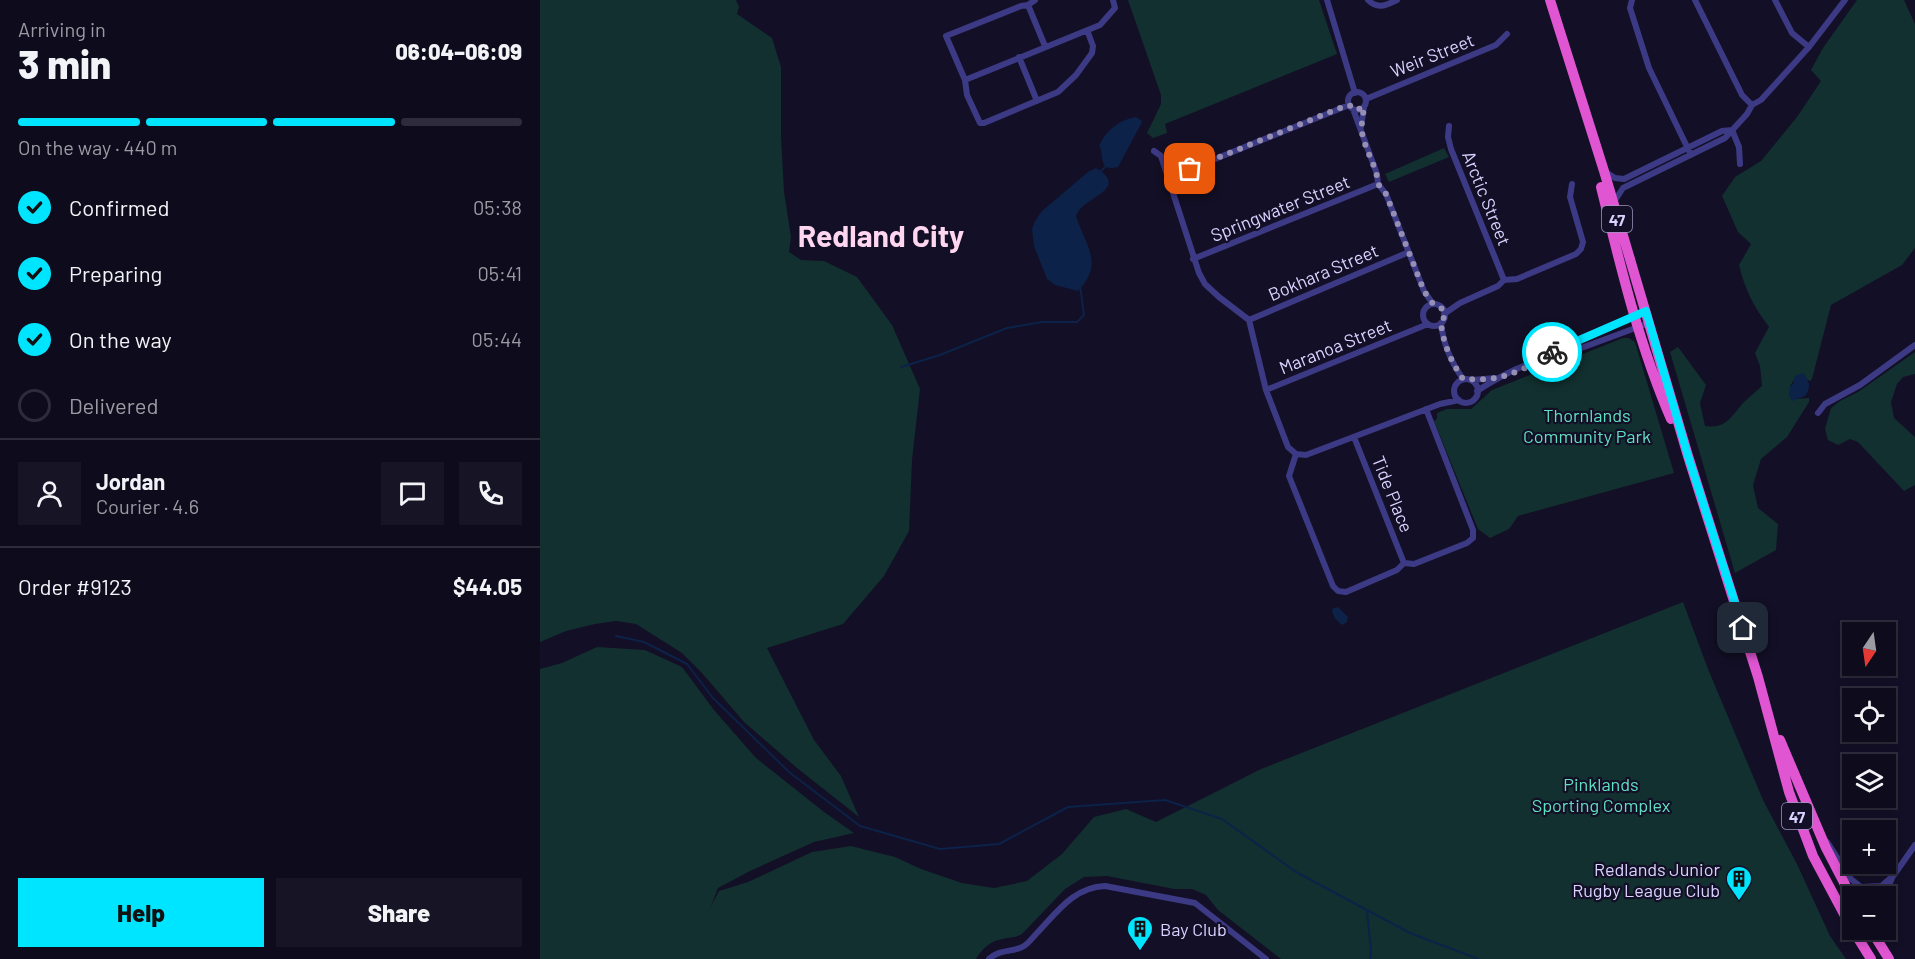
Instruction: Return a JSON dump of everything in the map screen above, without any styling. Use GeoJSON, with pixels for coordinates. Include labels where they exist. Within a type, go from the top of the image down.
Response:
{"type":"FeatureCollection","features":[{"type":"Feature","properties":{"kind":"highway","name":"47"},"geometry":{"type":"LineString","coordinates":[[1550,0],[1604,171],[1659,391],[1688,456],[1768,709],[1782,769],[1802,829],[1827,885],[1842,905]]}},
{"type":"Feature","properties":{"kind":"highway","name":"47"},"geometry":{"type":"LineString","coordinates":[[1591,131],[1597,170],[1618,258],[1642,319]]}},
{"type":"Feature","properties":{"kind":"highway","name":"47"},"geometry":{"type":"LineString","coordinates":[[1768,709],[1820,832],[1846,886]]}},
{"type":"Feature","properties":{"kind":"highway","name":"47"},"geometry":{"type":"LineString","coordinates":[[1859,940],[1871,959]]}},
{"type":"Feature","properties":{"kind":"highway"},"geometry":{"type":"LineString","coordinates":[[1877,940],[1889,959]]}},
{"type":"Feature","properties":{"kind":"street"},"geometry":{"type":"LineString","coordinates":[[1035,0],[1028,5],[946,36],[965,80],[967,95],[980,123],[1058,92],[1076,75],[1092,53],[1093,46],[1087,30]]}},
{"type":"Feature","properties":{"kind":"street"},"geometry":{"type":"LineString","coordinates":[[965,80],[1100,24],[1115,8],[1113,0]]}},
{"type":"Feature","properties":{"kind":"street"},"geometry":{"type":"LineString","coordinates":[[1327,0],[1354,93]]}},
{"type":"Feature","properties":{"kind":"street"},"geometry":{"type":"LineString","coordinates":[[1368,0],[1374,6],[1397,0]]}},
{"type":"Feature","properties":{"kind":"street"},"geometry":{"type":"LineString","coordinates":[[1632,0],[1630,8],[1648,68],[1691,155]]}},
{"type":"Feature","properties":{"kind":"street"},"geometry":{"type":"LineString","coordinates":[[1695,0],[1742,95],[1752,105]]}},
{"type":"Feature","properties":{"kind":"street"},"geometry":{"type":"LineString","coordinates":[[1775,0],[1792,33],[1809,47]]}},
{"type":"Feature","properties":{"kind":"street"},"geometry":{"type":"LineString","coordinates":[[1613,204],[1623,188],[1725,138],[1748,114],[1752,105],[1761,99],[1809,47],[1845,0]]}},
{"type":"Feature","properties":{"kind":"street"},"geometry":{"type":"LineString","coordinates":[[1028,5],[1046,46]]}},
{"type":"Feature","properties":{"kind":"street","name":"Weir Street"},"geometry":{"type":"LineString","coordinates":[[1366,99],[1496,45],[1507,34]]}},
{"type":"Feature","properties":{"kind":"street"},"geometry":{"type":"LineString","coordinates":[[1019,57],[1037,101]]}},
{"type":"Feature","properties":{"kind":"street"},"geometry":{"type":"LineString","coordinates":[[1354,93],[1363,94],[1366,99],[1361,128]]}},
{"type":"Feature","properties":{"kind":"street"},"geometry":{"type":"LineString","coordinates":[[1354,93],[1350,96],[1351,107],[1361,128],[1377,174],[1378,184],[1386,194],[1424,291],[1433,304],[1441,307],[1460,303]]}},
{"type":"Feature","properties":{"kind":"street"},"geometry":{"type":"LineString","coordinates":[[1168,178],[1351,107],[1359,110],[1364,107]]}},
{"type":"Feature","properties":{"kind":"street","name":"Arctic Street"},"geometry":{"type":"LineString","coordinates":[[1449,126],[1448,137],[1451,149],[1504,280]]}},
{"type":"Feature","properties":{"kind":"street"},"geometry":{"type":"LineString","coordinates":[[1604,171],[1615,178],[1624,179],[1722,131],[1732,130]]}},
{"type":"Feature","properties":{"kind":"street"},"geometry":{"type":"LineString","coordinates":[[1732,130],[1739,147],[1740,164]]}},
{"type":"Feature","properties":{"kind":"street"},"geometry":{"type":"LineString","coordinates":[[1154,151],[1161,156],[1193,260],[1205,284],[1249,320],[1266,390],[1288,447],[1296,454],[1306,455],[1440,404],[1472,400],[1477,391],[1497,378],[1545,358],[1555,350],[1642,319]]}},
{"type":"Feature","properties":{"kind":"street","name":"Springwater Street"},"geometry":{"type":"LineString","coordinates":[[1193,260],[1378,184]]}},
{"type":"Feature","properties":{"kind":"street"},"geometry":{"type":"LineString","coordinates":[[1463,379],[1442,337],[1441,323],[1444,314],[1460,303],[1498,286],[1504,280],[1517,279],[1576,254],[1581,249],[1583,242],[1570,197],[1572,184]]}},
{"type":"Feature","properties":{"kind":"street","name":"Bokhara Street"},"geometry":{"type":"LineString","coordinates":[[1249,320],[1409,252]]}},
{"type":"Feature","properties":{"kind":"street"},"geometry":{"type":"LineString","coordinates":[[1424,291],[1423,314],[1442,337]]}},
{"type":"Feature","properties":{"kind":"street"},"geometry":{"type":"LineString","coordinates":[[1423,314],[1433,304]]}},
{"type":"Feature","properties":{"kind":"street"},"geometry":{"type":"LineString","coordinates":[[1441,307],[1444,314]]}},
{"type":"Feature","properties":{"kind":"street","name":"Maranoa Street"},"geometry":{"type":"LineString","coordinates":[[1415,330],[1423,314]]}},
{"type":"Feature","properties":{"kind":"street"},"geometry":{"type":"LineString","coordinates":[[1545,358],[1557,357],[1642,319]]}},
{"type":"Feature","properties":{"kind":"street"},"geometry":{"type":"LineString","coordinates":[[1430,325],[1441,323]]}},
{"type":"Feature","properties":{"kind":"street","name":"Maranoa Street"},"geometry":{"type":"LineString","coordinates":[[1266,390],[1430,325]]}},
{"type":"Feature","properties":{"kind":"street"},"geometry":{"type":"LineString","coordinates":[[1818,413],[1825,404],[1860,385],[1915,345]]}},
{"type":"Feature","properties":{"kind":"street"},"geometry":{"type":"LineString","coordinates":[[1440,404],[1454,392],[1455,367]]}},
{"type":"Feature","properties":{"kind":"street"},"geometry":{"type":"LineString","coordinates":[[1456,384],[1463,379],[1497,378]]}},
{"type":"Feature","properties":{"kind":"street"},"geometry":{"type":"LineString","coordinates":[[1471,380],[1476,385],[1477,391]]}},
{"type":"Feature","properties":{"kind":"street"},"geometry":{"type":"LineString","coordinates":[[1454,392],[1459,400]]}},
{"type":"Feature","properties":{"kind":"street"},"geometry":{"type":"LineString","coordinates":[[1296,454],[1289,476],[1333,586],[1338,591],[1346,592],[1397,570],[1404,563],[1414,564],[1467,543],[1474,535],[1426,409]]}},
{"type":"Feature","properties":{"kind":"street","name":"Tide Place"},"geometry":{"type":"LineString","coordinates":[[1354,437],[1404,563]]}},
{"type":"Feature","properties":{"kind":"street"},"geometry":{"type":"LineString","coordinates":[[1820,832],[1851,879],[1861,886]]}},
{"type":"Feature","properties":{"kind":"street"},"geometry":{"type":"LineString","coordinates":[[1882,886],[1912,856],[1915,845]]}},
{"type":"Feature","properties":{"kind":"street"},"geometry":{"type":"LineString","coordinates":[[1889,886],[1894,875]]}},
{"type":"Feature","properties":{"kind":"street"},"geometry":{"type":"LineString","coordinates":[[989,959],[995,954],[1025,946],[1072,897],[1093,887],[1105,886],[1195,903],[1266,959]]}},
{"type":"Feature","properties":{"kind":"green space"},"geometry":{"type":"Polygon","coordinates":[[[540,0],[736,0],[739,7],[737,14],[772,38],[781,67],[781,137],[784,192],[791,237],[789,252],[801,260],[824,261],[857,277],[892,325],[920,389],[912,460],[909,531],[884,576],[843,624],[767,648],[814,740],[841,776],[859,817],[744,722],[682,653],[636,624],[616,621],[595,624],[566,631],[540,642],[540,0]]]}},
{"type":"Feature","properties":{"kind":"green space"},"geometry":{"type":"Polygon","coordinates":[[[1128,0],[1319,0],[1337,54],[1165,124],[1167,133],[1153,138],[1147,133],[1161,104],[1161,95],[1128,0]]]}},
{"type":"Feature","properties":{"kind":"green space"},"geometry":{"type":"Polygon","coordinates":[[[1857,0],[1904,0],[1915,24],[1915,248],[1902,265],[1831,305],[1812,379],[1810,381],[1806,379],[1805,375],[1794,380],[1790,386],[1795,399],[1809,398],[1809,402],[1787,437],[1761,459],[1753,485],[1758,508],[1778,524],[1776,550],[1735,573],[1670,352],[1678,347],[1706,385],[1700,403],[1705,426],[1724,423],[1762,386],[1760,366],[1755,353],[1769,327],[1751,298],[1739,265],[1751,244],[1738,232],[1722,196],[1735,177],[1761,161],[1797,117],[1821,81],[1811,70],[1823,48],[1857,0]]]}},
{"type":"Feature","properties":{"kind":"green space"},"geometry":{"type":"Polygon","coordinates":[[[1444,148],[1449,157],[1389,182],[1385,174],[1444,148]]]}},
{"type":"Feature","properties":{"kind":"green space","name":"Thornlands Community Park"},"geometry":{"type":"Polygon","coordinates":[[[1623,338],[1629,338],[1635,342],[1674,473],[1518,516],[1509,529],[1490,538],[1478,529],[1434,421],[1437,419],[1437,413],[1447,409],[1471,409],[1492,390],[1623,338]]]}},
{"type":"Feature","properties":{"kind":"green space"},"geometry":{"type":"Polygon","coordinates":[[[1915,352],[1915,374],[1903,377],[1897,384],[1891,402],[1894,418],[1915,437],[1915,485],[1904,491],[1858,442],[1850,439],[1838,445],[1828,440],[1825,429],[1831,408],[1915,352]]]}},
{"type":"Feature","properties":{"kind":"green space","name":"Pinklands Sporting Complex"},"geometry":{"type":"Polygon","coordinates":[[[1683,602],[1708,669],[1763,800],[1797,864],[1830,936],[1846,959],[1281,959],[1218,910],[1206,895],[1192,889],[1174,889],[1107,876],[1084,877],[1065,889],[1022,934],[990,944],[976,959],[540,959],[540,669],[562,663],[597,647],[645,650],[682,667],[714,710],[756,758],[854,833],[814,842],[750,871],[718,888],[711,906],[719,891],[748,882],[812,852],[851,846],[895,857],[962,883],[994,888],[1027,881],[1062,854],[1094,817],[1126,809],[1156,822],[1261,769],[1683,602]]]}},
{"type":"Feature","properties":{"kind":"water"},"geometry":{"type":"Polygon","coordinates":[[[1136,117],[1142,121],[1141,124],[1118,167],[1106,167],[1099,146],[1104,137],[1116,125],[1136,117]]]}},
{"type":"Feature","properties":{"kind":"water"},"geometry":{"type":"Polygon","coordinates":[[[1096,168],[1106,176],[1109,182],[1107,188],[1080,209],[1076,216],[1088,245],[1092,263],[1086,281],[1078,291],[1055,285],[1047,279],[1034,246],[1032,229],[1042,211],[1088,172],[1096,168]]]}},
{"type":"Feature","properties":{"kind":"water"},"geometry":{"type":"Polygon","coordinates":[[[1803,373],[1808,381],[1808,389],[1805,396],[1792,401],[1789,395],[1790,386],[1795,376],[1803,373]]]}},
{"type":"Feature","properties":{"kind":"water"},"geometry":{"type":"Polygon","coordinates":[[[1338,607],[1348,617],[1347,622],[1342,625],[1332,612],[1332,609],[1338,607]]]}},
{"type":"Feature","properties":{"kind":"waterway"},"geometry":{"type":"LineString","coordinates":[[1100,172],[1106,166]]}},
{"type":"Feature","properties":{"kind":"waterway"},"geometry":{"type":"LineString","coordinates":[[901,367],[940,355],[1007,328],[1042,322],[1077,322],[1084,315],[1080,285]]}},
{"type":"Feature","properties":{"kind":"waterway"},"geometry":{"type":"LineString","coordinates":[[616,636],[644,642],[687,664],[713,698],[789,772],[860,826],[940,849],[999,844],[1068,807],[1165,800],[1222,819],[1296,872],[1410,933],[1478,959]]}},
{"type":"Feature","properties":{"kind":"waterway"},"geometry":{"type":"LineString","coordinates":[[1367,911],[1370,959]]}},
{"type":"Feature","properties":{"kind":"way so far"},"geometry":{"type":"LineString","coordinates":[[1190,169],[1340,108],[1349,105],[1356,110],[1364,107],[1361,128],[1377,174],[1378,184],[1386,194],[1424,291],[1433,304],[1437,304],[1443,310],[1442,337],[1463,379],[1497,378],[1545,358],[1552,352]]}},
{"type":"Feature","properties":{"kind":"place","name":"Redlands Junior Rugby League Club"},"geometry":{"type":"Point","coordinates":[1739,902]}},
{"type":"Feature","properties":{"kind":"place","name":"Bay Club"},"geometry":{"type":"Point","coordinates":[1140,952]}},
{"type":"Feature","properties":{"kind":"district","name":"Redland City"},"geometry":{"type":"Point","coordinates":[881,235]}},
{"type":"Feature","properties":{"kind":"route"},"geometry":{"type":"LineString","coordinates":[[1552,352],[1646,311],[1688,456],[1743,628]]}}]}
